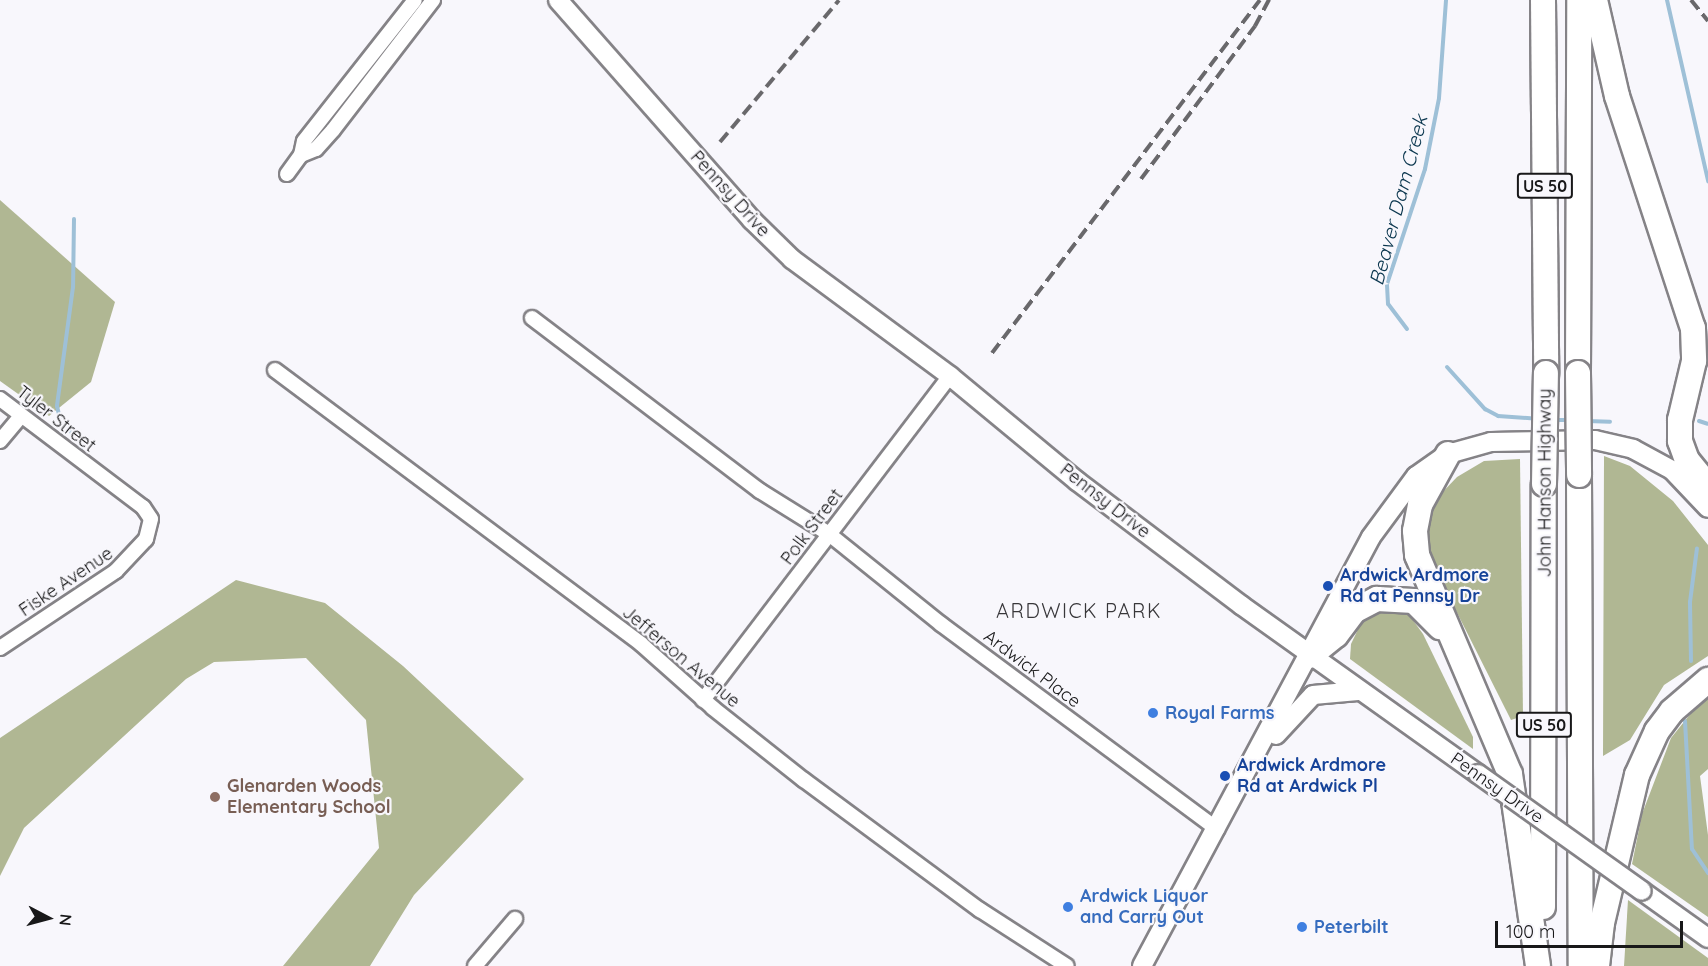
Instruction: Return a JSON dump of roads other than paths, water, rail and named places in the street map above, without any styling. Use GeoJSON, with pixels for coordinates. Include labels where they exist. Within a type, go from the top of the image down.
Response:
{"type":"FeatureCollection","features":[{"type":"Feature","properties":{"kind":"highway","name":"John Hanson Highway"},"geometry":{"type":"LineString","coordinates":[[1540,966],[1546,373],[1543,0]]}},
{"type":"Feature","properties":{"kind":"highway","name":"John Hanson Highway"},"geometry":{"type":"LineString","coordinates":[[1579,0],[1581,966]]}},
{"type":"Feature","properties":{"kind":"highway"},"geometry":{"type":"LineString","coordinates":[[1595,0],[1617,96],[1693,328],[1694,362],[1680,420],[1680,441],[1687,460],[1708,486]]}},
{"type":"Feature","properties":{"kind":"highway"},"geometry":{"type":"LineString","coordinates":[[1448,454],[1424,495],[1415,537],[1421,567],[1510,774],[1540,966]]}},
{"type":"Feature","properties":{"kind":"highway"},"geometry":{"type":"LineString","coordinates":[[1310,656],[1336,635],[1354,611],[1377,599],[1414,602],[1451,640]]}},
{"type":"Feature","properties":{"kind":"highway"},"geometry":{"type":"LineString","coordinates":[[1597,966],[1602,923],[1637,775],[1657,731],[1672,711],[1708,680]]}},
{"type":"Feature","properties":{"kind":"main road","name":"Pennsy Drive"},"geometry":{"type":"LineString","coordinates":[[558,0],[773,242],[831,290],[950,376],[1077,481],[1310,656],[1708,938]]}},
{"type":"Feature","properties":{"kind":"main road"},"geometry":{"type":"LineString","coordinates":[[1142,966],[1310,656],[1321,626],[1388,510],[1416,476],[1448,454],[1491,442],[1568,439],[1620,444],[1672,470],[1708,508]]}},
{"type":"Feature","properties":{"kind":"main road"},"geometry":{"type":"LineString","coordinates":[[1250,768],[1298,707],[1313,695],[1358,691]]}},
{"type":"Feature","properties":{"kind":"street"},"geometry":{"type":"LineString","coordinates":[[288,174],[301,155],[304,141],[415,0]]}},
{"type":"Feature","properties":{"kind":"street"},"geometry":{"type":"LineString","coordinates":[[301,155],[316,149],[333,130],[433,0]]}},
{"type":"Feature","properties":{"kind":"street","name":"Ardwick Place"},"geometry":{"type":"LineString","coordinates":[[532,318],[759,491],[829,534],[941,624],[1217,829]]}},
{"type":"Feature","properties":{"kind":"street","name":"Jefferson Avenue"},"geometry":{"type":"LineString","coordinates":[[276,370],[641,644],[703,700],[980,910],[1067,966]]}},
{"type":"Feature","properties":{"kind":"street","name":"Polk Street"},"geometry":{"type":"LineString","coordinates":[[703,700],[950,376]]}},
{"type":"Feature","properties":{"kind":"street","name":"Tyler Street"},"geometry":{"type":"LineString","coordinates":[[0,399],[20,417],[147,511],[151,530],[146,539]]}},
{"type":"Feature","properties":{"kind":"street"},"geometry":{"type":"LineString","coordinates":[[0,441],[20,417]]}},
{"type":"Feature","properties":{"kind":"street","name":"Fiske Avenue"},"geometry":{"type":"LineString","coordinates":[[0,648],[116,571],[146,539]]}},
{"type":"Feature","properties":{"kind":"street"},"geometry":{"type":"LineString","coordinates":[[476,966],[515,919]]}},
{"type":"Feature","properties":{"kind":"waterway","name":"Beaver Dam Creek"},"geometry":{"type":"LineString","coordinates":[[1407,329],[1388,304],[1387,284],[1425,169],[1439,98],[1446,0]]}},
{"type":"Feature","properties":{"kind":"waterway"},"geometry":{"type":"LineString","coordinates":[[1667,0],[1708,181]]}},
{"type":"Feature","properties":{"kind":"waterway"},"geometry":{"type":"LineString","coordinates":[[74,219],[73,287],[57,406],[61,423],[80,440],[81,450]]}},
{"type":"Feature","properties":{"kind":"waterway","name":"Beaver Dam Creek"},"geometry":{"type":"LineString","coordinates":[[1447,367],[1485,409],[1498,416],[1537,419]]}},
{"type":"Feature","properties":{"kind":"waterway","name":"Beaver Dam Creek"},"geometry":{"type":"LineString","coordinates":[[1554,420],[1570,420]]}},
{"type":"Feature","properties":{"kind":"waterway","name":"Beaver Dam Creek"},"geometry":{"type":"LineString","coordinates":[[1587,421],[1610,422]]}},
{"type":"Feature","properties":{"kind":"waterway","name":"Beaver Dam Creek"},"geometry":{"type":"LineString","coordinates":[[1699,421],[1708,424]]}},
{"type":"Feature","properties":{"kind":"waterway","name":"Beaver Dam Creek"},"geometry":{"type":"LineString","coordinates":[[1691,661],[1690,602],[1697,548]]}},
{"type":"Feature","properties":{"kind":"waterway","name":"Beaver Dam Creek"},"geometry":{"type":"LineString","coordinates":[[1685,721],[1692,849],[1708,873]]}},
{"type":"Feature","properties":{"kind":"railway"},"geometry":{"type":"LineString","coordinates":[[720,142],[839,0]]}},
{"type":"Feature","properties":{"kind":"railway"},"geometry":{"type":"LineString","coordinates":[[992,353],[1260,0]]}},
{"type":"Feature","properties":{"kind":"railway"},"geometry":{"type":"LineString","coordinates":[[1141,179],[1255,26],[1269,0]]}},
{"type":"Feature","properties":{"kind":"railway"},"geometry":{"type":"LineString","coordinates":[[1691,0],[1708,21]]}},
{"type":"Feature","properties":{"kind":"place","name":"Ardwick Ardmore Rd at Pennsy Dr"},"geometry":{"type":"Point","coordinates":[1328,586]}},
{"type":"Feature","properties":{"kind":"place","name":"Royal Farms"},"geometry":{"type":"Point","coordinates":[1153,713]}},
{"type":"Feature","properties":{"kind":"place","name":"Ardwick Ardmore Rd at Ardwick Pl"},"geometry":{"type":"Point","coordinates":[1225,776]}},
{"type":"Feature","properties":{"kind":"place","name":"Glenarden Woods Elementary School"},"geometry":{"type":"Point","coordinates":[215,797]}},
{"type":"Feature","properties":{"kind":"place","name":"Ardwick Liquor and Carry Out"},"geometry":{"type":"Point","coordinates":[1068,907]}},
{"type":"Feature","properties":{"kind":"place","name":"Peterbilt"},"geometry":{"type":"Point","coordinates":[1302,927]}},
{"type":"Feature","properties":{"kind":"district","name":"ARDWICK PARK"},"geometry":{"type":"Point","coordinates":[1079,610]}}]}
